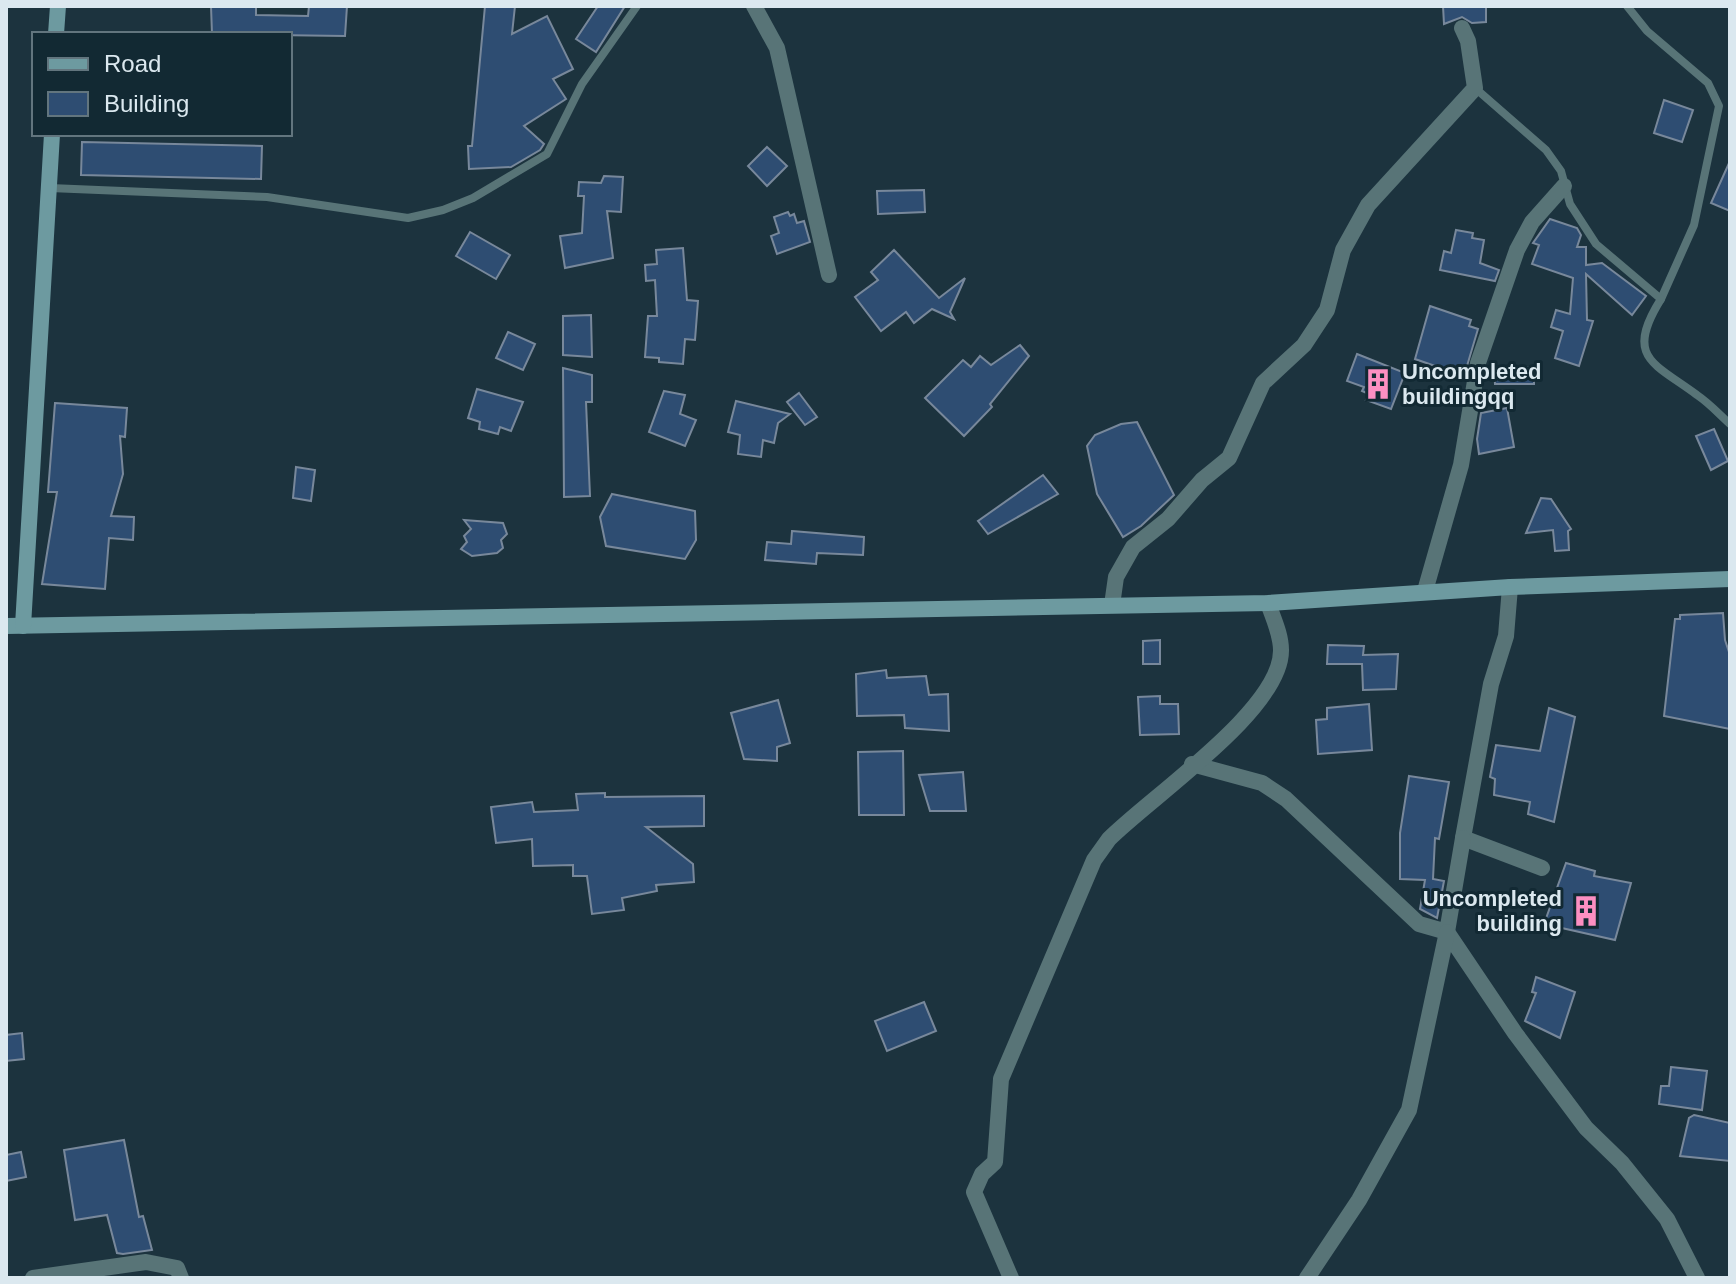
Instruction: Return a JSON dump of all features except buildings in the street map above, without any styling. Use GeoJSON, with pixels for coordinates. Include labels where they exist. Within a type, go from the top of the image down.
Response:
{"type":"FeatureCollection","features":[{"type":"Feature","properties":{"kind":"main road"},"geometry":{"type":"LineString","coordinates":[[56,32],[58,6]]}},
{"type":"Feature","properties":{"kind":"main road"},"geometry":{"type":"LineString","coordinates":[[52,136],[15,626],[1268,603],[1425,591],[1730,579]]}},
{"type":"Feature","properties":{"kind":"street"},"geometry":{"type":"LineString","coordinates":[[754,6],[777,48],[829,275]]}},
{"type":"Feature","properties":{"kind":"street"},"geometry":{"type":"LineString","coordinates":[[1112,605],[1116,577],[1133,547],[1168,519],[1202,480],[1229,458],[1263,383],[1304,345],[1327,310],[1343,250],[1368,205],[1475,88],[1468,41],[1462,28]]}},
{"type":"Feature","properties":{"kind":"street"},"geometry":{"type":"LineString","coordinates":[[1425,591],[1461,465],[1478,363],[1517,250],[1532,222],[1564,186]]}},
{"type":"Feature","properties":{"kind":"street"},"geometry":{"type":"LineString","coordinates":[[1307,1278],[1359,1200],[1409,1110],[1447,932],[1491,684],[1506,636],[1510,587]]}},
{"type":"Feature","properties":{"kind":"street"},"geometry":{"type":"LineString","coordinates":[[1011,1278],[974,1192],[982,1174],[995,1162],[1001,1079],[1094,860],[1109,839],[1243,723],[1272,684],[1281,649],[1268,603]]}},
{"type":"Feature","properties":{"kind":"street"},"geometry":{"type":"LineString","coordinates":[[1192,764],[1262,783],[1419,924],[1447,932],[1515,1033],[1586,1128],[1622,1163],[1667,1219],[1697,1278]]}},
{"type":"Feature","properties":{"kind":"street"},"geometry":{"type":"LineString","coordinates":[[1463,838],[1542,868]]}},
{"type":"Feature","properties":{"kind":"street"},"geometry":{"type":"LineString","coordinates":[[33,1278],[146,1262],[177,1268],[181,1278]]}},
{"type":"Feature","properties":{"kind":"lane"},"geometry":{"type":"LineString","coordinates":[[50,188],[267,197],[408,218],[443,210],[473,198],[547,154],[582,84],[637,6]]}},
{"type":"Feature","properties":{"kind":"lane"},"geometry":{"type":"LineString","coordinates":[[1627,6],[1647,31],[1708,83],[1719,106],[1694,225],[1644,334],[1647,358],[1665,375],[1698,395],[1730,424]]}},
{"type":"Feature","properties":{"kind":"lane"},"geometry":{"type":"LineString","coordinates":[[1475,88],[1546,150],[1561,171],[1570,204],[1596,244],[1661,299]]}},
{"type":"Feature","properties":{"kind":"place","name":"Uncompleted buildingqq"},"geometry":{"type":"Point","coordinates":[1378,384]}},
{"type":"Feature","properties":{"kind":"place","name":"Uncompleted building"},"geometry":{"type":"Point","coordinates":[1586,911]}}]}
